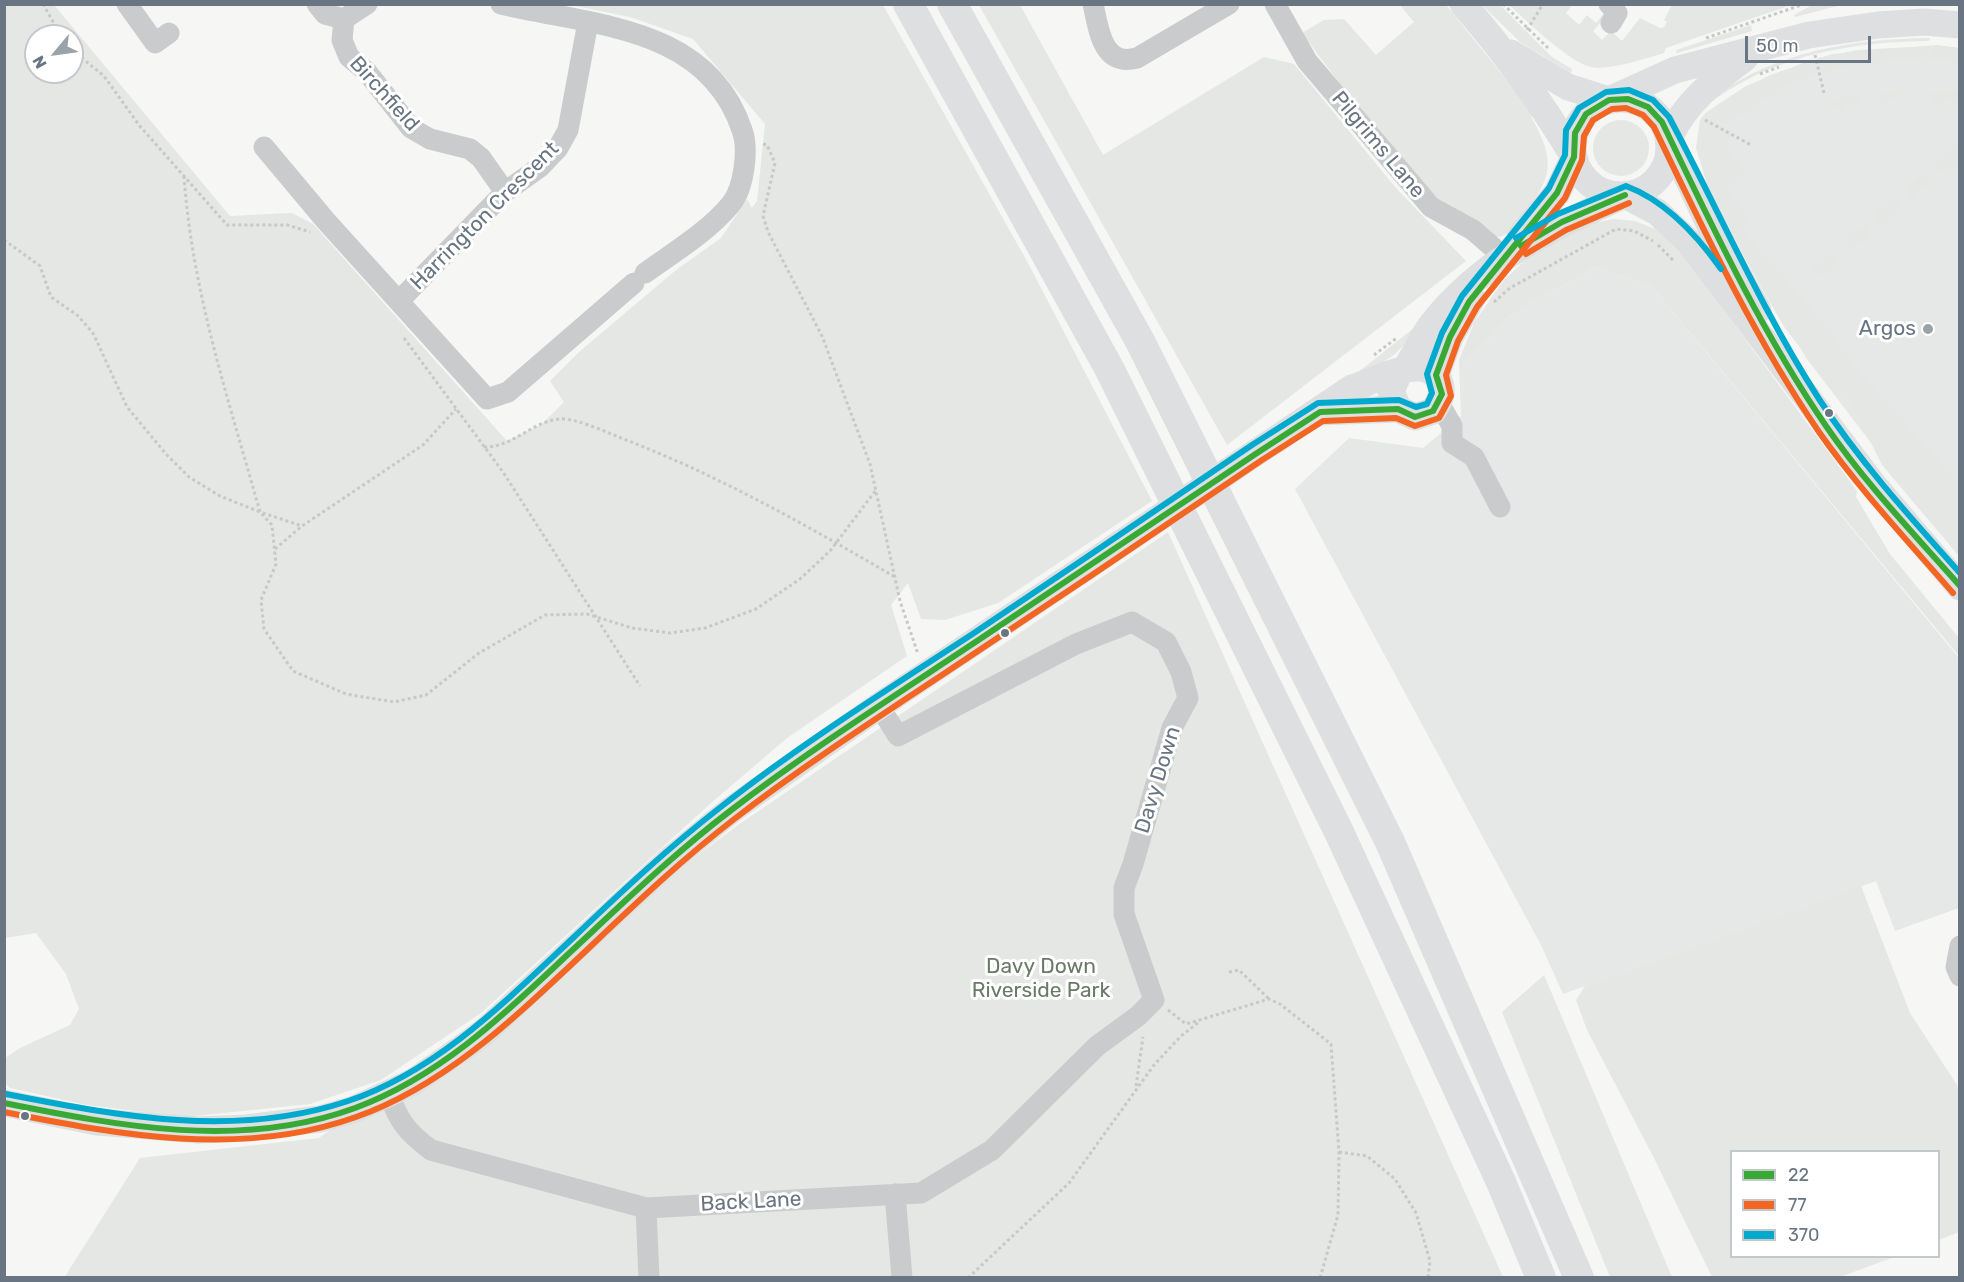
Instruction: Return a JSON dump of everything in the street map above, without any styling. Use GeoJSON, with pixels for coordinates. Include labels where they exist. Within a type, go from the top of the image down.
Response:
{"type":"FeatureCollection","features":[{"type":"Feature","properties":{"kind":"highway"},"geometry":{"type":"LineString","coordinates":[[908,4],[1110,370],[1338,830],[1501,1182],[1541,1278]]}},
{"type":"Feature","properties":{"kind":"highway"},"geometry":{"type":"LineString","coordinates":[[952,4],[1141,343],[1390,842],[1579,1278]]}},
{"type":"Feature","properties":{"kind":"main road"},"geometry":{"type":"LineString","coordinates":[[1463,4],[1498,45],[1547,112],[1574,157],[1581,174],[1591,185],[1605,192],[1625,195],[1657,212],[1674,225],[1705,262],[1872,483],[1959,587]]}},
{"type":"Feature","properties":{"kind":"main road"},"geometry":{"type":"LineString","coordinates":[[1320,412],[1398,409],[1415,417],[1433,411],[1442,394],[1436,375],[1449,337],[1469,302],[1557,193],[1574,157],[1575,133],[1580,122],[1593,108],[1675,70],[1755,51],[1809,35],[1878,25],[1924,22],[1959,25]]}},
{"type":"Feature","properties":{"kind":"main road"},"geometry":{"type":"LineString","coordinates":[[1498,45],[1568,87],[1609,100],[1628,99],[1648,107],[1662,122],[1712,230],[1811,403]]}},
{"type":"Feature","properties":{"kind":"main road"},"geometry":{"type":"LineString","coordinates":[[1398,409],[1391,391],[1432,325],[1461,294],[1504,257],[1562,222],[1648,187],[1659,177],[1667,163],[1669,138],[1680,114],[1710,84],[1755,51]]}},
{"type":"Feature","properties":{"kind":"main road"},"geometry":{"type":"LineString","coordinates":[[4,1103],[97,1122],[199,1130],[300,1123],[355,1109],[389,1094],[446,1062],[481,1035],[700,834],[879,706],[1103,558],[1352,388],[1403,370],[1425,367],[1436,375]]}},
{"type":"Feature","properties":{"kind":"street"},"geometry":{"type":"LineString","coordinates":[[127,4],[155,43],[169,33]]}},
{"type":"Feature","properties":{"kind":"street"},"geometry":{"type":"LineString","coordinates":[[317,4],[325,14],[344,19],[367,4]]}},
{"type":"Feature","properties":{"kind":"street"},"geometry":{"type":"LineString","coordinates":[[501,4],[641,34],[668,45],[698,64],[723,90],[737,115],[747,142]]}},
{"type":"Feature","properties":{"kind":"street"},"geometry":{"type":"LineString","coordinates":[[1093,4],[1108,52],[1115,58],[1128,60],[1137,58],[1229,4]]}},
{"type":"Feature","properties":{"kind":"street","name":"Pilgrims Lane"},"geometry":{"type":"LineString","coordinates":[[1274,5],[1307,61],[1431,207],[1473,230],[1504,257]]}},
{"type":"Feature","properties":{"kind":"street","name":"Birchfield"},"geometry":{"type":"LineString","coordinates":[[344,19],[342,40],[349,57],[367,72],[411,128],[430,139],[470,148],[481,158],[505,192]]}},
{"type":"Feature","properties":{"kind":"street","name":"Harrington Crescent"},"geometry":{"type":"LineString","coordinates":[[399,301],[505,192],[540,167],[558,148],[568,130],[588,22]]}},
{"type":"Feature","properties":{"kind":"street","name":"Harrington Crescent"},"geometry":{"type":"LineString","coordinates":[[264,147],[320,228],[399,301],[487,399],[508,392],[640,278],[695,237],[732,203],[745,166],[747,142]]}},
{"type":"Feature","properties":{"kind":"street"},"geometry":{"type":"LineString","coordinates":[[1439,403],[1452,426],[1452,443],[1474,458],[1500,507]]}},
{"type":"Feature","properties":{"kind":"street","name":"Davy Down"},"geometry":{"type":"LineString","coordinates":[[879,706],[898,736],[1076,644],[1132,622],[1166,642],[1181,672],[1188,698],[1172,728],[1124,888],[1124,914],[1154,1000]]}},
{"type":"Feature","properties":{"kind":"street"},"geometry":{"type":"LineString","coordinates":[[1959,946],[1956,968],[1959,976]]}},
{"type":"Feature","properties":{"kind":"street"},"geometry":{"type":"LineString","coordinates":[[1138,1016],[1154,1000]]}},
{"type":"Feature","properties":{"kind":"street","name":"Back Lane"},"geometry":{"type":"LineString","coordinates":[[389,1094],[397,1117],[410,1134],[431,1150],[646,1208],[921,1193],[992,1150],[1096,1046],[1138,1016]]}},
{"type":"Feature","properties":{"kind":"street"},"geometry":{"type":"LineString","coordinates":[[895,1194],[902,1278]]}},
{"type":"Feature","properties":{"kind":"street"},"geometry":{"type":"LineString","coordinates":[[646,1208],[649,1278]]}},
{"type":"Feature","properties":{"kind":"path"},"geometry":{"type":"LineString","coordinates":[[44,4],[55,24]]}},
{"type":"Feature","properties":{"kind":"path"},"geometry":{"type":"LineString","coordinates":[[1503,4],[1555,55]]}},
{"type":"Feature","properties":{"kind":"path"},"geometry":{"type":"LineString","coordinates":[[1527,30],[1543,4]]}},
{"type":"Feature","properties":{"kind":"path"},"geometry":{"type":"LineString","coordinates":[[1703,39],[1804,4]]}},
{"type":"Feature","properties":{"kind":"path"},"geometry":{"type":"LineString","coordinates":[[1806,58],[1817,55],[1824,93]]}},
{"type":"Feature","properties":{"kind":"path"},"geometry":{"type":"LineString","coordinates":[[84,60],[104,76],[139,125],[227,225],[287,225],[320,228]]}},
{"type":"Feature","properties":{"kind":"path"},"geometry":{"type":"LineString","coordinates":[[1753,78],[1788,64]]}},
{"type":"Feature","properties":{"kind":"path"},"geometry":{"type":"LineString","coordinates":[[1699,116],[1751,146]]}},
{"type":"Feature","properties":{"kind":"path"},"geometry":{"type":"LineString","coordinates":[[747,142],[767,145],[775,163],[763,216],[768,232],[822,336],[870,464],[895,577],[921,662]]}},
{"type":"Feature","properties":{"kind":"path"},"geometry":{"type":"LineString","coordinates":[[184,174],[188,221],[208,332],[260,512],[272,525],[276,564],[261,600],[264,629],[293,671],[346,694],[394,702],[426,695],[480,653],[545,615],[587,614],[632,628],[670,633],[705,628],[756,609],[800,579],[837,543],[876,490]]}},
{"type":"Feature","properties":{"kind":"path"},"geometry":{"type":"LineString","coordinates":[[1486,309],[1510,288],[1616,229],[1634,231],[1651,239],[1677,264]]}},
{"type":"Feature","properties":{"kind":"path"},"geometry":{"type":"LineString","coordinates":[[4,240],[40,266],[51,297],[77,315],[93,333],[127,407],[189,477],[220,496],[302,526]]}},
{"type":"Feature","properties":{"kind":"path"},"geometry":{"type":"LineString","coordinates":[[399,332],[503,472],[640,686]]}},
{"type":"Feature","properties":{"kind":"path"},"geometry":{"type":"LineString","coordinates":[[1374,356],[1399,336]]}},
{"type":"Feature","properties":{"kind":"path"},"geometry":{"type":"LineString","coordinates":[[275,549],[302,526],[423,445],[456,409]]}},
{"type":"Feature","properties":{"kind":"path"},"geometry":{"type":"LineString","coordinates":[[483,447],[501,447],[542,424],[562,419],[596,429],[710,475],[785,512],[895,577]]}},
{"type":"Feature","properties":{"kind":"path"},"geometry":{"type":"LineString","coordinates":[[1229,972],[1239,970],[1269,999],[1280,1004],[1331,1044],[1339,1152],[1338,1215],[1320,1278]]}},
{"type":"Feature","properties":{"kind":"path"},"geometry":{"type":"LineString","coordinates":[[1154,1000],[1186,1023],[1201,1021],[1269,999]]}},
{"type":"Feature","properties":{"kind":"path"},"geometry":{"type":"LineString","coordinates":[[968,1278],[1069,1183],[1127,1105],[1135,1088],[1142,1053],[1143,1026],[1138,1016]]}},
{"type":"Feature","properties":{"kind":"path"},"geometry":{"type":"LineString","coordinates":[[1135,1088],[1180,1036],[1201,1021]]}},
{"type":"Feature","properties":{"kind":"path"},"geometry":{"type":"LineString","coordinates":[[1339,1152],[1367,1156],[1395,1179],[1416,1213],[1430,1261],[1428,1278]]}},
{"type":"Feature","properties":{"kind":"shaded area"},"geometry":{"type":"Polygon","coordinates":[[[1936,45],[1959,48],[1959,548],[1878,452],[1806,358],[1711,186],[1715,110],[1742,90],[1770,75],[1832,54],[1936,45]]]}},
{"type":"Feature","properties":{"kind":"shaded area"},"geometry":{"type":"Polygon","coordinates":[[[1596,267],[1652,287],[1959,658],[1959,908],[1895,931],[1876,881],[1563,994],[1541,945],[1295,489],[1349,438],[1423,448],[1461,416],[1462,365],[1509,316],[1596,267]]]}},
{"type":"Feature","properties":{"kind":"green space"},"geometry":{"type":"Polygon","coordinates":[[[1841,4],[1795,17],[1794,15],[1812,5],[1841,4]]]}},
{"type":"Feature","properties":{"kind":"green space"},"geometry":{"type":"Polygon","coordinates":[[[4,5],[54,5],[70,24],[24,24],[24,84],[84,84],[84,41],[230,216],[292,213],[313,224],[507,441],[542,424],[564,402],[550,381],[579,352],[676,270],[721,238],[747,199],[752,208],[757,201],[765,124],[693,39],[630,17],[571,5],[883,5],[1028,263],[1152,501],[998,603],[945,620],[921,619],[908,583],[891,605],[907,656],[787,738],[711,803],[481,1013],[381,1080],[310,1104],[185,1117],[87,1105],[10,1088],[5,1083],[5,1058],[20,1048],[70,1025],[79,1009],[66,974],[36,933],[5,938],[4,5]]]}},
{"type":"Feature","properties":{"kind":"green space"},"geometry":{"type":"Polygon","coordinates":[[[979,5],[1020,5],[1103,155],[1264,57],[1294,64],[1395,187],[1466,261],[1227,445],[979,5]]]}},
{"type":"Feature","properties":{"kind":"green space"},"geometry":{"type":"Polygon","coordinates":[[[1400,5],[1446,5],[1534,114],[1531,117],[1545,146],[1547,158],[1545,181],[1531,204],[1505,235],[1497,237],[1434,199],[1361,112],[1302,33],[1324,20],[1344,19],[1376,55],[1414,22],[1400,5]]]}},
{"type":"Feature","properties":{"kind":"green space"},"geometry":{"type":"Polygon","coordinates":[[[1482,5],[1500,5],[1552,57],[1572,69],[1571,73],[1520,42],[1482,5]]]}},
{"type":"Feature","properties":{"kind":"green space"},"geometry":{"type":"Polygon","coordinates":[[[1509,5],[1572,5],[1566,13],[1579,25],[1587,15],[1596,23],[1607,10],[1610,12],[1593,31],[1602,40],[1611,31],[1622,41],[1640,18],[1660,28],[1664,27],[1667,22],[1664,20],[1672,5],[1791,5],[1666,48],[1664,53],[1598,68],[1582,64],[1572,58],[1509,5]]]}},
{"type":"Feature","properties":{"kind":"green space"},"geometry":{"type":"Polygon","coordinates":[[[1751,25],[1752,31],[1677,53],[1676,50],[1751,25]]]}},
{"type":"Feature","properties":{"kind":"green space"},"geometry":{"type":"Polygon","coordinates":[[[1930,38],[1929,41],[1845,48],[1791,61],[1765,71],[1715,99],[1714,96],[1764,68],[1817,50],[1872,41],[1930,38]]]}},
{"type":"Feature","properties":{"kind":"green space"},"geometry":{"type":"Polygon","coordinates":[[[1936,45],[1959,48],[1959,62],[1928,59],[1936,45]]]}},
{"type":"Feature","properties":{"kind":"green space"},"geometry":{"type":"Polygon","coordinates":[[[1930,46],[1923,58],[1864,63],[1821,71],[1818,58],[1858,50],[1930,46]]]}},
{"type":"Feature","properties":{"kind":"green space"},"geometry":{"type":"Polygon","coordinates":[[[1813,59],[1816,73],[1775,91],[1723,126],[1731,136],[1722,144],[1745,171],[1725,189],[1750,219],[1740,228],[1836,338],[1833,341],[1852,363],[1845,374],[1844,392],[1838,397],[1785,328],[1746,261],[1709,190],[1696,148],[1700,120],[1705,113],[1746,86],[1813,59]]]}},
{"type":"Feature","properties":{"kind":"green space"},"geometry":{"type":"Polygon","coordinates":[[[1904,91],[1896,100],[1892,96],[1883,104],[1877,96],[1879,93],[1904,91]]]}},
{"type":"Feature","properties":{"kind":"green space"},"geometry":{"type":"Polygon","coordinates":[[[1929,91],[1958,93],[1959,95],[1950,103],[1946,98],[1937,106],[1927,94],[1929,91]]]}},
{"type":"Feature","properties":{"kind":"green space"},"geometry":{"type":"Polygon","coordinates":[[[1857,96],[1860,99],[1851,107],[1847,103],[1838,111],[1832,104],[1833,100],[1857,96]]]}},
{"type":"Feature","properties":{"kind":"green space"},"geometry":{"type":"Polygon","coordinates":[[[1615,120],[1627,120],[1637,124],[1645,132],[1649,148],[1645,164],[1637,172],[1627,176],[1615,176],[1605,172],[1597,164],[1593,154],[1593,142],[1597,132],[1605,124],[1615,120]]]}},
{"type":"Feature","properties":{"kind":"green space"},"geometry":{"type":"Polygon","coordinates":[[[1953,148],[1959,158],[1942,173],[1934,164],[1953,148]]]}},
{"type":"Feature","properties":{"kind":"green space"},"geometry":{"type":"Polygon","coordinates":[[[1923,174],[1930,182],[1912,198],[1905,189],[1923,174]]]}},
{"type":"Feature","properties":{"kind":"green space"},"geometry":{"type":"Polygon","coordinates":[[[1893,199],[1901,208],[1882,224],[1874,215],[1893,199]]]}},
{"type":"Feature","properties":{"kind":"green space"},"geometry":{"type":"Polygon","coordinates":[[[1614,219],[1635,221],[1655,229],[1658,226],[1670,237],[1857,491],[1856,497],[1890,554],[1959,638],[1959,656],[1652,287],[1596,267],[1509,316],[1462,365],[1461,416],[1459,360],[1474,323],[1503,281],[1534,252],[1593,223],[1614,219]]]}},
{"type":"Feature","properties":{"kind":"green space"},"geometry":{"type":"Polygon","coordinates":[[[1863,225],[1871,234],[1852,250],[1845,241],[1863,225]]]}},
{"type":"Feature","properties":{"kind":"green space"},"geometry":{"type":"Polygon","coordinates":[[[1831,253],[1838,261],[1820,277],[1812,269],[1831,253]]]}},
{"type":"Feature","properties":{"kind":"green space"},"geometry":{"type":"Polygon","coordinates":[[[1415,327],[1403,345],[1391,357],[1356,374],[1415,327]]]}},
{"type":"Feature","properties":{"kind":"green space"},"geometry":{"type":"Polygon","coordinates":[[[1853,365],[1959,484],[1959,556],[1882,465],[1846,393],[1848,370],[1853,365]]]}},
{"type":"Feature","properties":{"kind":"green space","name":"Davy Down Riverside Park"},"geometry":{"type":"Polygon","coordinates":[[[1168,532],[1503,1277],[64,1278],[140,1158],[319,1138],[738,825],[1168,532]]]}},
{"type":"Feature","properties":{"kind":"green space"},"geometry":{"type":"Polygon","coordinates":[[[1861,886],[1910,1013],[1957,1085],[1959,1094],[1959,1232],[1940,1240],[1940,1150],[1730,1150],[1730,1258],[1891,1258],[1840,1277],[1712,1277],[1654,1158],[1587,1030],[1576,1000],[1585,986],[1861,886]]]}},
{"type":"Feature","properties":{"kind":"green space"},"geometry":{"type":"Polygon","coordinates":[[[1544,975],[1672,1277],[1610,1277],[1502,1012],[1544,975]]]}},
{"type":"Feature","properties":{"kind":"transit line","name":"370"},"geometry":{"type":"LineString","coordinates":[[6,1094],[134,1116],[177,1120],[263,1119],[305,1113],[348,1101],[411,1072],[469,1032],[664,854],[752,783],[1252,445],[1318,403],[1399,400],[1416,407],[1427,404],[1432,393],[1427,374],[1442,333],[1462,296],[1549,188],[1565,155],[1566,130],[1579,108],[1606,92],[1629,90],[1653,100],[1669,117],[1759,295],[1819,399],[1868,467],[1960,573]]}},
{"type":"Feature","properties":{"kind":"transit line","name":"22"},"geometry":{"type":"LineString","coordinates":[[4,1103],[136,1126],[224,1131],[268,1128],[312,1121],[355,1108],[414,1080],[467,1044],[517,1002],[666,864],[708,828],[761,788],[854,723],[1257,453],[1320,412],[1398,409],[1415,417],[1433,411],[1442,394],[1436,375],[1450,337],[1469,302],[1557,193],[1574,157],[1575,133],[1586,114],[1609,100],[1628,99],[1648,107],[1662,122],[1738,277],[1802,390],[1857,468],[1960,586]]}},
{"type":"Feature","properties":{"kind":"transit line","name":"77"},"geometry":{"type":"LineString","coordinates":[[4,1112],[136,1134],[180,1139],[225,1140],[269,1137],[313,1130],[356,1117],[417,1089],[472,1052],[498,1031],[671,872],[763,797],[854,733],[1262,460],[1323,421],[1396,418],[1415,426],[1439,418],[1451,396],[1446,375],[1458,341],[1477,307],[1565,198],[1582,160],[1584,136],[1593,120],[1612,109],[1626,108],[1643,115],[1654,127],[1731,283],[1795,396],[1850,474],[1953,593]]}},
{"type":"Feature","properties":{"kind":"transit line","name":"370"},"geometry":{"type":"LineString","coordinates":[[1516,238],[1558,214],[1626,186],[1641,192],[1680,220],[1721,269]]}},
{"type":"Feature","properties":{"kind":"transit line","name":"22"},"geometry":{"type":"LineString","coordinates":[[1521,246],[1562,222],[1625,195]]}},
{"type":"Feature","properties":{"kind":"transit line","name":"77"},"geometry":{"type":"LineString","coordinates":[[1526,254],[1566,230],[1629,203]]}},
{"type":"Feature","properties":{"kind":"place","name":"Argos"},"geometry":{"type":"Point","coordinates":[1928,329]}}]}
